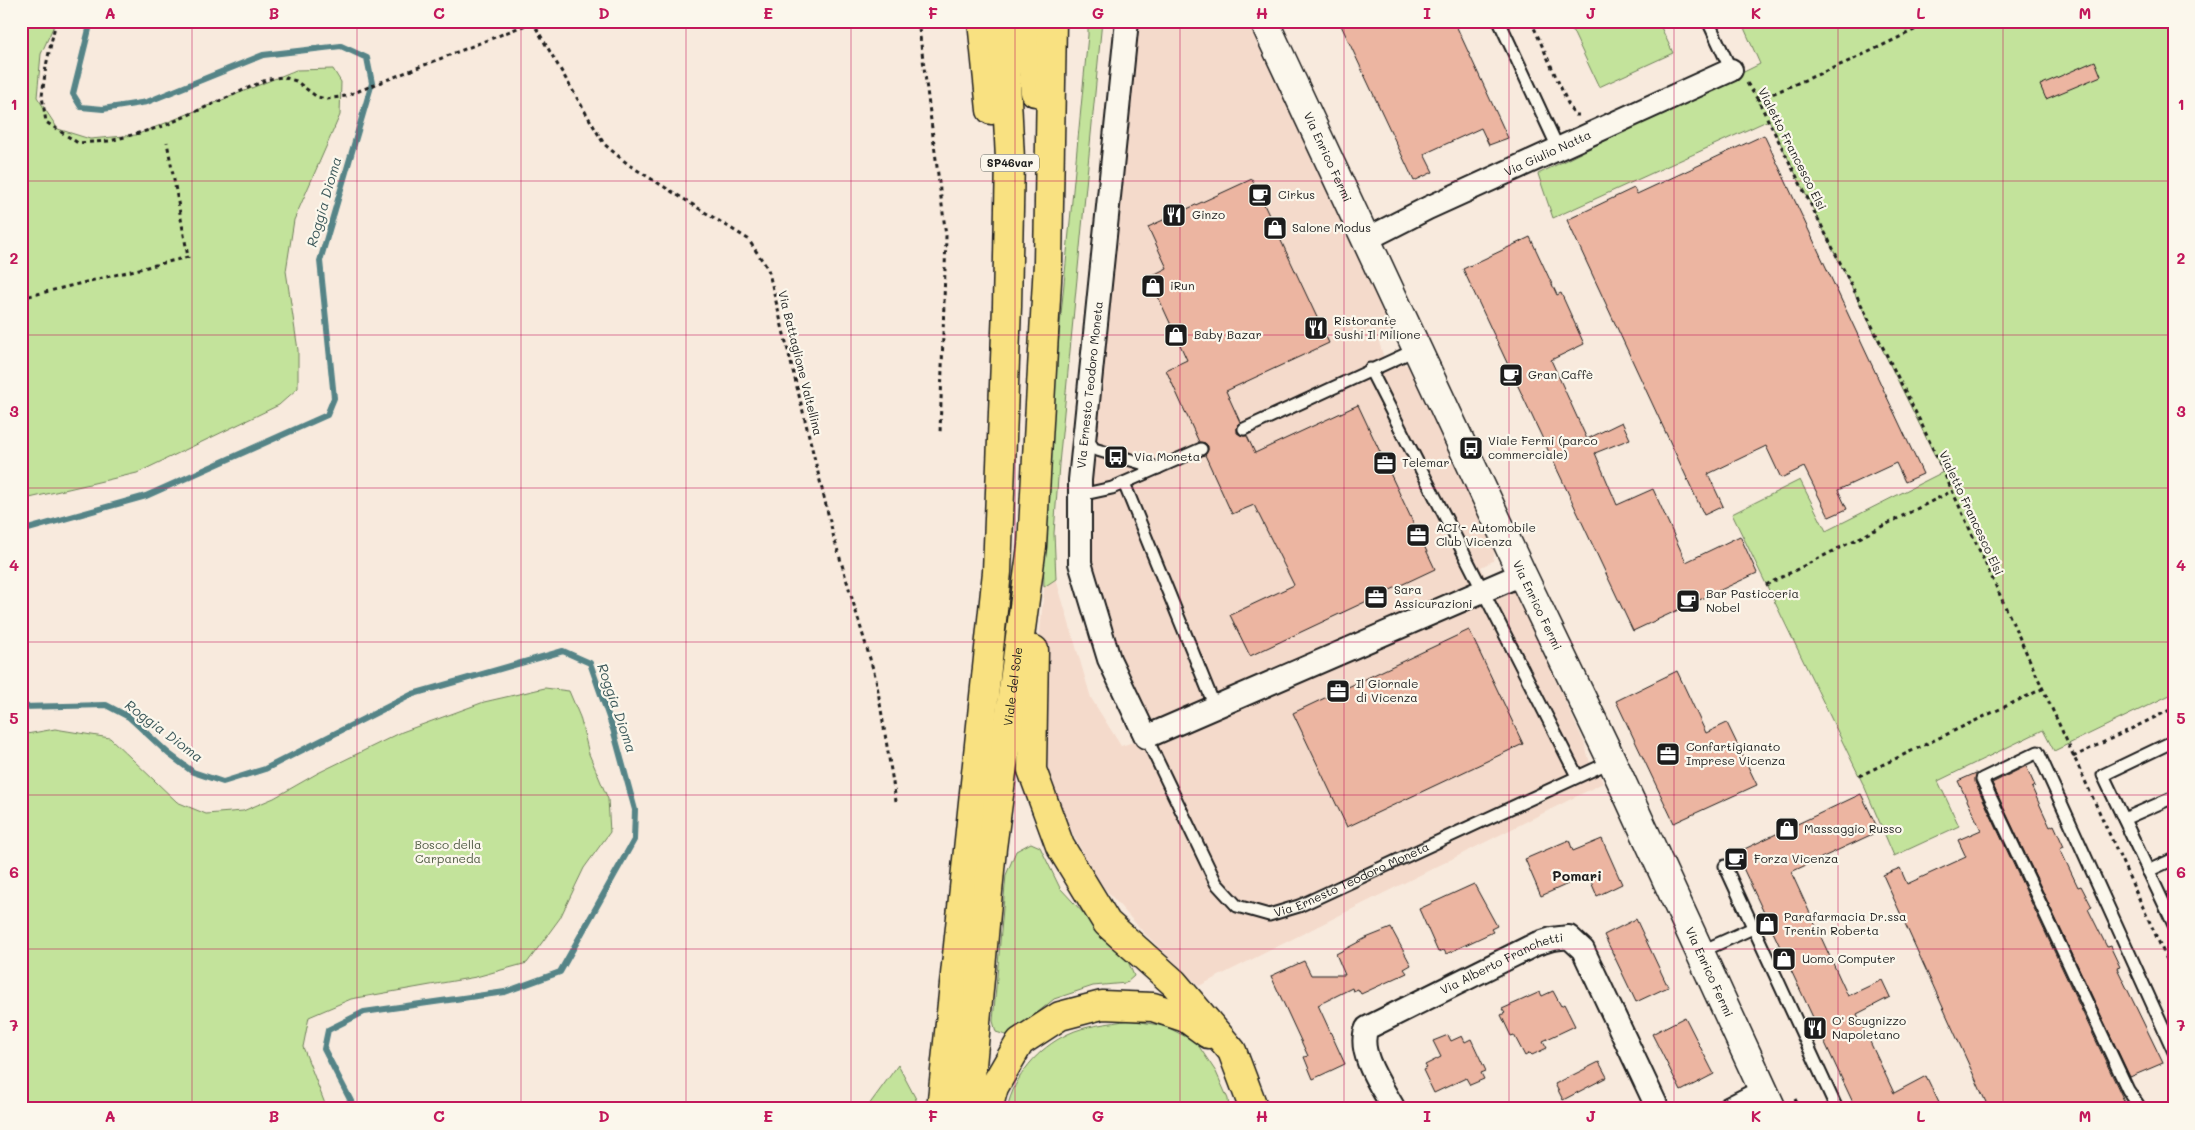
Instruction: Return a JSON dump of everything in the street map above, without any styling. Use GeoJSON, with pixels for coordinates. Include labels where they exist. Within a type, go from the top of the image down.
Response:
{"type":"FeatureCollection","features":[{"type":"Feature","properties":{"kind":"highway"},"geometry":{"type":"LineString","coordinates":[[941,1109],[997,572],[1007,306],[982,21]]}},
{"type":"Feature","properties":{"kind":"highway","name":"SP46var"},"geometry":{"type":"LineString","coordinates":[[1003,21],[1010,159],[1007,306]]}},
{"type":"Feature","properties":{"kind":"highway","name":"SP46var"},"geometry":{"type":"LineString","coordinates":[[1028,21],[1048,263]]}},
{"type":"Feature","properties":{"kind":"highway"},"geometry":{"type":"LineString","coordinates":[[1048,263],[1052,21]]}},
{"type":"Feature","properties":{"kind":"highway","name":"Viale del Sole"},"geometry":{"type":"LineString","coordinates":[[968,1109],[992,848],[1032,546],[1048,263]]}},
{"type":"Feature","properties":{"kind":"highway"},"geometry":{"type":"LineString","coordinates":[[1032,546],[1034,626],[1032,770],[1060,846],[1107,923],[1174,982],[1232,1051],[1252,1104],[1252,1109]]}},
{"type":"Feature","properties":{"kind":"highway"},"geometry":{"type":"LineString","coordinates":[[988,1109],[994,1086],[1020,1042],[1060,1016],[1102,1005],[1153,1006],[1186,1018],[1232,1051]]}},
{"type":"Feature","properties":{"kind":"street","name":"Via Ernesto Teodoro Moneta"},"geometry":{"type":"LineString","coordinates":[[1127,21],[1085,434],[1080,495],[1080,563],[1109,660],[1146,737]]}},
{"type":"Feature","properties":{"kind":"street","name":"Via Enrico Fermi"},"geometry":{"type":"LineString","coordinates":[[1264,21],[1522,574],[1612,761],[1768,1100]]}},
{"type":"Feature","properties":{"kind":"street","name":"Via Giulio Natta"},"geometry":{"type":"LineString","coordinates":[[1367,239],[1428,208],[1559,150],[1731,70]]}},
{"type":"Feature","properties":{"kind":"street"},"geometry":{"type":"LineString","coordinates":[[1146,737],[1522,574]]}},
{"type":"Feature","properties":{"kind":"street","name":"Via Alberto Franchetti"},"geometry":{"type":"LineString","coordinates":[[1394,1109],[1366,1052],[1364,1036],[1367,1028],[1536,944],[1552,939],[1569,937],[1583,950],[1658,1109]]}},
{"type":"Feature","properties":{"kind":"street"},"geometry":{"type":"LineString","coordinates":[[1728,1109],[1768,1100]]}},
{"type":"Feature","properties":{"kind":"lane"},"geometry":{"type":"LineString","coordinates":[[1499,21],[1559,150]]}},
{"type":"Feature","properties":{"kind":"lane"},"geometry":{"type":"LineString","coordinates":[[1708,21],[1731,70]]}},
{"type":"Feature","properties":{"kind":"lane"},"geometry":{"type":"LineString","coordinates":[[1244,429],[1370,369],[1417,349]]}},
{"type":"Feature","properties":{"kind":"lane"},"geometry":{"type":"LineString","coordinates":[[1370,369],[1577,776]]}},
{"type":"Feature","properties":{"kind":"lane"},"geometry":{"type":"LineString","coordinates":[[1085,434],[1094,449],[1158,468]]}},
{"type":"Feature","properties":{"kind":"lane"},"geometry":{"type":"LineString","coordinates":[[1080,495],[1112,488],[1201,449]]}},
{"type":"Feature","properties":{"kind":"lane"},"geometry":{"type":"LineString","coordinates":[[1124,483],[1215,708]]}},
{"type":"Feature","properties":{"kind":"lane","name":"Via Ernesto Teodoro Moneta"},"geometry":{"type":"LineString","coordinates":[[1146,737],[1216,883],[1237,906],[1269,915],[1299,906],[1612,761]]}},
{"type":"Feature","properties":{"kind":"lane"},"geometry":{"type":"LineString","coordinates":[[2174,741],[2103,775],[2174,925]]}},
{"type":"Feature","properties":{"kind":"lane"},"geometry":{"type":"LineString","coordinates":[[2141,1109],[2128,1090],[1982,780],[2038,752],[2174,1052]]}},
{"type":"Feature","properties":{"kind":"lane"},"geometry":{"type":"LineString","coordinates":[[2124,819],[2174,797]]}},
{"type":"Feature","properties":{"kind":"lane"},"geometry":{"type":"LineString","coordinates":[[2148,871],[2174,859]]}},
{"type":"Feature","properties":{"kind":"lane"},"geometry":{"type":"LineString","coordinates":[[1725,866],[1837,1109]]}},
{"type":"Feature","properties":{"kind":"lane"},"geometry":{"type":"LineString","coordinates":[[1700,952],[1753,928]]}},
{"type":"Feature","properties":{"kind":"path"},"geometry":{"type":"LineString","coordinates":[[56,21],[46,66],[42,96],[46,122],[78,143],[110,141],[164,126],[268,79],[283,77],[296,80],[317,97],[327,99],[346,96],[533,22]]}},
{"type":"Feature","properties":{"kind":"path"},"geometry":{"type":"LineString","coordinates":[[918,21],[946,236],[940,434]]}},
{"type":"Feature","properties":{"kind":"path"},"geometry":{"type":"LineString","coordinates":[[1531,21],[1570,108],[1576,115],[1584,115]]}},
{"type":"Feature","properties":{"kind":"path"},"geometry":{"type":"LineString","coordinates":[[1758,100],[1854,59],[1933,21]]}},
{"type":"Feature","properties":{"kind":"path","name":"Via Battaglione Valtellina"},"geometry":{"type":"LineString","coordinates":[[533,22],[604,144],[629,165],[748,239],[768,269],[834,538],[876,679],[896,801]]}},
{"type":"Feature","properties":{"kind":"path","name":"Vialetto Francesco Elsi"},"geometry":{"type":"LineString","coordinates":[[1731,70],[1745,80],[1758,100],[1922,426],[2174,976]]}},
{"type":"Feature","properties":{"kind":"path"},"geometry":{"type":"LineString","coordinates":[[21,298],[188,257],[167,142]]}},
{"type":"Feature","properties":{"kind":"path"},"geometry":{"type":"LineString","coordinates":[[1766,585],[1952,491]]}},
{"type":"Feature","properties":{"kind":"path"},"geometry":{"type":"LineString","coordinates":[[1858,776],[2042,689]]}},
{"type":"Feature","properties":{"kind":"path"},"geometry":{"type":"LineString","coordinates":[[2073,756],[2174,708]]}},
{"type":"Feature","properties":{"kind":"shaded area"},"geometry":{"type":"Polygon","coordinates":[[[1126,21],[1247,21],[1390,326],[1387,335],[1378,339],[1388,370],[1402,363],[1410,367],[1495,550],[1493,561],[1481,567],[1494,597],[1506,590],[1515,592],[1584,742],[1590,763],[1595,766],[1603,783],[1199,986],[1145,934],[1105,889],[1088,863],[1060,809],[1051,783],[1043,745],[1038,657],[1044,587],[1056,579],[1091,698],[1121,746],[1142,739],[1081,581],[1126,21]]]}},
{"type":"Feature","properties":{"kind":"green space"},"geometry":{"type":"Polygon","coordinates":[[[21,21],[56,21],[41,54],[37,97],[58,129],[90,139],[136,135],[296,70],[333,69],[341,82],[340,115],[294,220],[286,271],[298,350],[298,388],[279,405],[137,473],[21,500],[21,21]]]}},
{"type":"Feature","properties":{"kind":"green space"},"geometry":{"type":"Polygon","coordinates":[[[1088,21],[1102,21],[1059,464],[1054,533],[1056,579],[1044,587],[1042,512],[1088,21]]]}},
{"type":"Feature","properties":{"kind":"green space"},"geometry":{"type":"Polygon","coordinates":[[[1568,21],[1658,21],[1673,53],[1599,87],[1568,21]]]}},
{"type":"Feature","properties":{"kind":"green space"},"geometry":{"type":"Polygon","coordinates":[[[1741,21],[2174,21],[2174,693],[2054,751],[2043,730],[1938,781],[1959,826],[1894,856],[1865,788],[1732,514],[1800,480],[1826,531],[1943,472],[1769,120],[1553,218],[1538,174],[1760,64],[1741,21]]]}},
{"type":"Feature","properties":{"kind":"green space","name":"Bosco della Carpaneda"},"geometry":{"type":"Polygon","coordinates":[[[545,688],[569,691],[580,717],[589,754],[608,799],[610,832],[584,868],[560,918],[527,963],[476,977],[351,999],[309,1017],[303,1047],[327,1109],[21,1109],[21,735],[55,729],[110,738],[177,802],[206,814],[243,811],[274,798],[318,773],[402,732],[484,702],[545,688]]]}},
{"type":"Feature","properties":{"kind":"green space"},"geometry":{"type":"Polygon","coordinates":[[[1031,843],[1040,847],[1060,888],[1128,961],[1134,976],[1126,983],[1093,986],[1054,999],[1009,1036],[996,1032],[993,1021],[1006,875],[1016,851],[1031,843]]]}},
{"type":"Feature","properties":{"kind":"green space"},"geometry":{"type":"Polygon","coordinates":[[[1129,1020],[1165,1026],[1196,1042],[1216,1072],[1228,1099],[1229,1109],[1007,1109],[1010,1097],[1021,1074],[1037,1055],[1047,1047],[1075,1031],[1129,1020]]]}},
{"type":"Feature","properties":{"kind":"green space"},"geometry":{"type":"Polygon","coordinates":[[[898,1065],[916,1099],[915,1109],[866,1109],[898,1065]]]}},
{"type":"Feature","properties":{"kind":"building"},"geometry":{"type":"Polygon","coordinates":[[[1339,21],[1454,21],[1508,138],[1489,145],[1481,128],[1424,154],[1433,172],[1414,181],[1339,21]]]}},
{"type":"Feature","properties":{"kind":"building"},"geometry":{"type":"Polygon","coordinates":[[[2095,61],[2101,76],[2046,99],[2040,85],[2095,61]]]}},
{"type":"Feature","properties":{"kind":"building"},"geometry":{"type":"Polygon","coordinates":[[[1764,135],[1923,474],[1905,482],[1896,463],[1838,490],[1847,509],[1829,517],[1804,467],[1781,478],[1766,446],[1708,474],[1723,506],[1704,515],[1567,220],[1634,188],[1637,194],[1764,135]]]}},
{"type":"Feature","properties":{"kind":"building"},"geometry":{"type":"Polygon","coordinates":[[[1252,179],[1329,343],[1226,391],[1240,422],[1237,433],[1247,436],[1255,453],[1358,405],[1435,569],[1250,656],[1230,615],[1294,585],[1254,505],[1232,514],[1205,455],[1208,446],[1205,443],[1199,442],[1166,370],[1187,360],[1149,277],[1167,268],[1148,227],[1252,179]]]}},
{"type":"Feature","properties":{"kind":"building"},"geometry":{"type":"Polygon","coordinates":[[[1530,237],[1557,295],[1561,293],[1584,344],[1551,360],[1587,439],[1622,422],[1630,439],[1595,453],[1617,505],[1653,489],[1686,562],[1740,536],[1757,573],[1633,631],[1463,269],[1530,237]]]}},
{"type":"Feature","properties":{"kind":"building"},"geometry":{"type":"Polygon","coordinates":[[[1469,630],[1523,744],[1347,827],[1293,713],[1469,630]]]}},
{"type":"Feature","properties":{"kind":"building"},"geometry":{"type":"Polygon","coordinates":[[[1677,671],[1706,733],[1727,723],[1757,785],[1674,823],[1616,701],[1677,671]]]}},
{"type":"Feature","properties":{"kind":"building"},"geometry":{"type":"Polygon","coordinates":[[[2026,766],[2035,786],[2032,788],[2050,827],[2054,825],[2064,847],[2060,849],[2078,887],[2081,886],[2092,907],[2088,909],[2107,947],[2110,946],[2120,967],[2117,968],[2163,1063],[2130,1077],[1992,783],[2026,766]]]}},
{"type":"Feature","properties":{"kind":"building"},"geometry":{"type":"Polygon","coordinates":[[[1976,773],[1975,782],[2128,1109],[1989,1109],[1883,875],[1900,868],[1907,884],[1966,857],[1958,840],[1981,830],[1958,781],[1976,773]]]}},
{"type":"Feature","properties":{"kind":"building"},"geometry":{"type":"Polygon","coordinates":[[[1861,794],[1879,831],[1791,872],[1848,996],[1882,980],[1890,997],[1857,1014],[1894,1093],[1926,1076],[1942,1109],[1856,1109],[1736,853],[1861,794]]]}},
{"type":"Feature","properties":{"kind":"building"},"geometry":{"type":"Polygon","coordinates":[[[1602,839],[1622,884],[1597,896],[1588,875],[1541,896],[1525,859],[1569,840],[1573,851],[1602,839]]]}},
{"type":"Feature","properties":{"kind":"building"},"geometry":{"type":"Polygon","coordinates":[[[1474,884],[1497,926],[1491,929],[1493,932],[1446,954],[1444,950],[1438,952],[1419,909],[1474,884]]]}},
{"type":"Feature","properties":{"kind":"building"},"geometry":{"type":"Polygon","coordinates":[[[1636,919],[1668,987],[1636,1002],[1604,935],[1636,919]]]}},
{"type":"Feature","properties":{"kind":"building"},"geometry":{"type":"Polygon","coordinates":[[[1391,928],[1411,965],[1404,969],[1407,973],[1361,994],[1358,989],[1353,991],[1352,988],[1318,1005],[1345,1064],[1313,1079],[1304,1057],[1308,1056],[1271,976],[1304,961],[1311,975],[1345,975],[1336,954],[1366,938],[1391,928]]]}},
{"type":"Feature","properties":{"kind":"building"},"geometry":{"type":"Polygon","coordinates":[[[1553,991],[1561,1006],[1564,1004],[1575,1026],[1543,1041],[1547,1048],[1525,1056],[1514,1035],[1511,1036],[1501,1015],[1505,1013],[1502,1009],[1540,992],[1542,996],[1553,991]]]}},
{"type":"Feature","properties":{"kind":"building"},"geometry":{"type":"Polygon","coordinates":[[[1685,1017],[1714,1074],[1681,1091],[1652,1034],[1685,1017]]]}},
{"type":"Feature","properties":{"kind":"building"},"geometry":{"type":"Polygon","coordinates":[[[1448,1035],[1451,1041],[1462,1036],[1465,1042],[1471,1039],[1486,1071],[1481,1073],[1484,1079],[1470,1085],[1466,1078],[1434,1093],[1423,1070],[1427,1068],[1425,1065],[1441,1057],[1433,1041],[1448,1035]]]}},
{"type":"Feature","properties":{"kind":"building"},"geometry":{"type":"Polygon","coordinates":[[[1599,1062],[1607,1077],[1563,1100],[1555,1084],[1599,1062]]]}},
{"type":"Feature","properties":{"kind":"waterway","name":"Roggia Dioma"},"geometry":{"type":"LineString","coordinates":[[21,531],[146,496],[327,415],[334,398],[320,261],[372,83],[367,58],[341,46],[263,55],[147,102],[103,109],[81,107],[73,94],[91,21]]}},
{"type":"Feature","properties":{"kind":"waterway","name":"Roggia Dioma"},"geometry":{"type":"LineString","coordinates":[[21,707],[106,705],[129,717],[169,754],[193,772],[223,782],[265,769],[413,694],[563,651],[590,663],[613,729],[635,810],[634,840],[560,972],[505,992],[364,1012],[328,1030],[324,1049],[355,1109]]}},
{"type":"Feature","properties":{"kind":"place","name":"Cirkus"},"geometry":{"type":"Point","coordinates":[1260,195]}},
{"type":"Feature","properties":{"kind":"place","name":"Ginzo"},"geometry":{"type":"Point","coordinates":[1174,215]}},
{"type":"Feature","properties":{"kind":"place","name":"Salone Modus"},"geometry":{"type":"Point","coordinates":[1275,228]}},
{"type":"Feature","properties":{"kind":"place","name":"iRun"},"geometry":{"type":"Point","coordinates":[1153,286]}},
{"type":"Feature","properties":{"kind":"place","name":"Ristorante Sushi Il Milione"},"geometry":{"type":"Point","coordinates":[1316,328]}},
{"type":"Feature","properties":{"kind":"place","name":"Baby Bazar"},"geometry":{"type":"Point","coordinates":[1176,335]}},
{"type":"Feature","properties":{"kind":"place","name":"Gran Caffè"},"geometry":{"type":"Point","coordinates":[1511,375]}},
{"type":"Feature","properties":{"kind":"place","name":"Viale Fermi (parco commerciale)"},"geometry":{"type":"Point","coordinates":[1471,448]}},
{"type":"Feature","properties":{"kind":"place","name":"Via Moneta"},"geometry":{"type":"Point","coordinates":[1116,457]}},
{"type":"Feature","properties":{"kind":"place","name":"Telemar"},"geometry":{"type":"Point","coordinates":[1385,463]}},
{"type":"Feature","properties":{"kind":"place","name":"ACI - Automobile Club Vicenza"},"geometry":{"type":"Point","coordinates":[1418,535]}},
{"type":"Feature","properties":{"kind":"place","name":"Sara Assicurazioni"},"geometry":{"type":"Point","coordinates":[1376,597]}},
{"type":"Feature","properties":{"kind":"place","name":"Bar Pasticceria Nobel"},"geometry":{"type":"Point","coordinates":[1688,601]}},
{"type":"Feature","properties":{"kind":"place","name":"Il Giornale di Vicenza"},"geometry":{"type":"Point","coordinates":[1338,691]}},
{"type":"Feature","properties":{"kind":"place","name":"Confartigianato Imprese Vicenza"},"geometry":{"type":"Point","coordinates":[1668,754]}},
{"type":"Feature","properties":{"kind":"place","name":"Massaggio Russo"},"geometry":{"type":"Point","coordinates":[1787,829]}},
{"type":"Feature","properties":{"kind":"place","name":"Forza Vicenza"},"geometry":{"type":"Point","coordinates":[1736,859]}},
{"type":"Feature","properties":{"kind":"place","name":"Parafarmacia Dr.ssa Trentin Roberta"},"geometry":{"type":"Point","coordinates":[1767,924]}},
{"type":"Feature","properties":{"kind":"place","name":"Uomo Computer"},"geometry":{"type":"Point","coordinates":[1784,959]}},
{"type":"Feature","properties":{"kind":"place","name":"O' Scugnizzo Napoletano"},"geometry":{"type":"Point","coordinates":[1815,1028]}},
{"type":"Feature","properties":{"kind":"district","name":"Pomari"},"geometry":{"type":"Point","coordinates":[1577,876]}}]}
